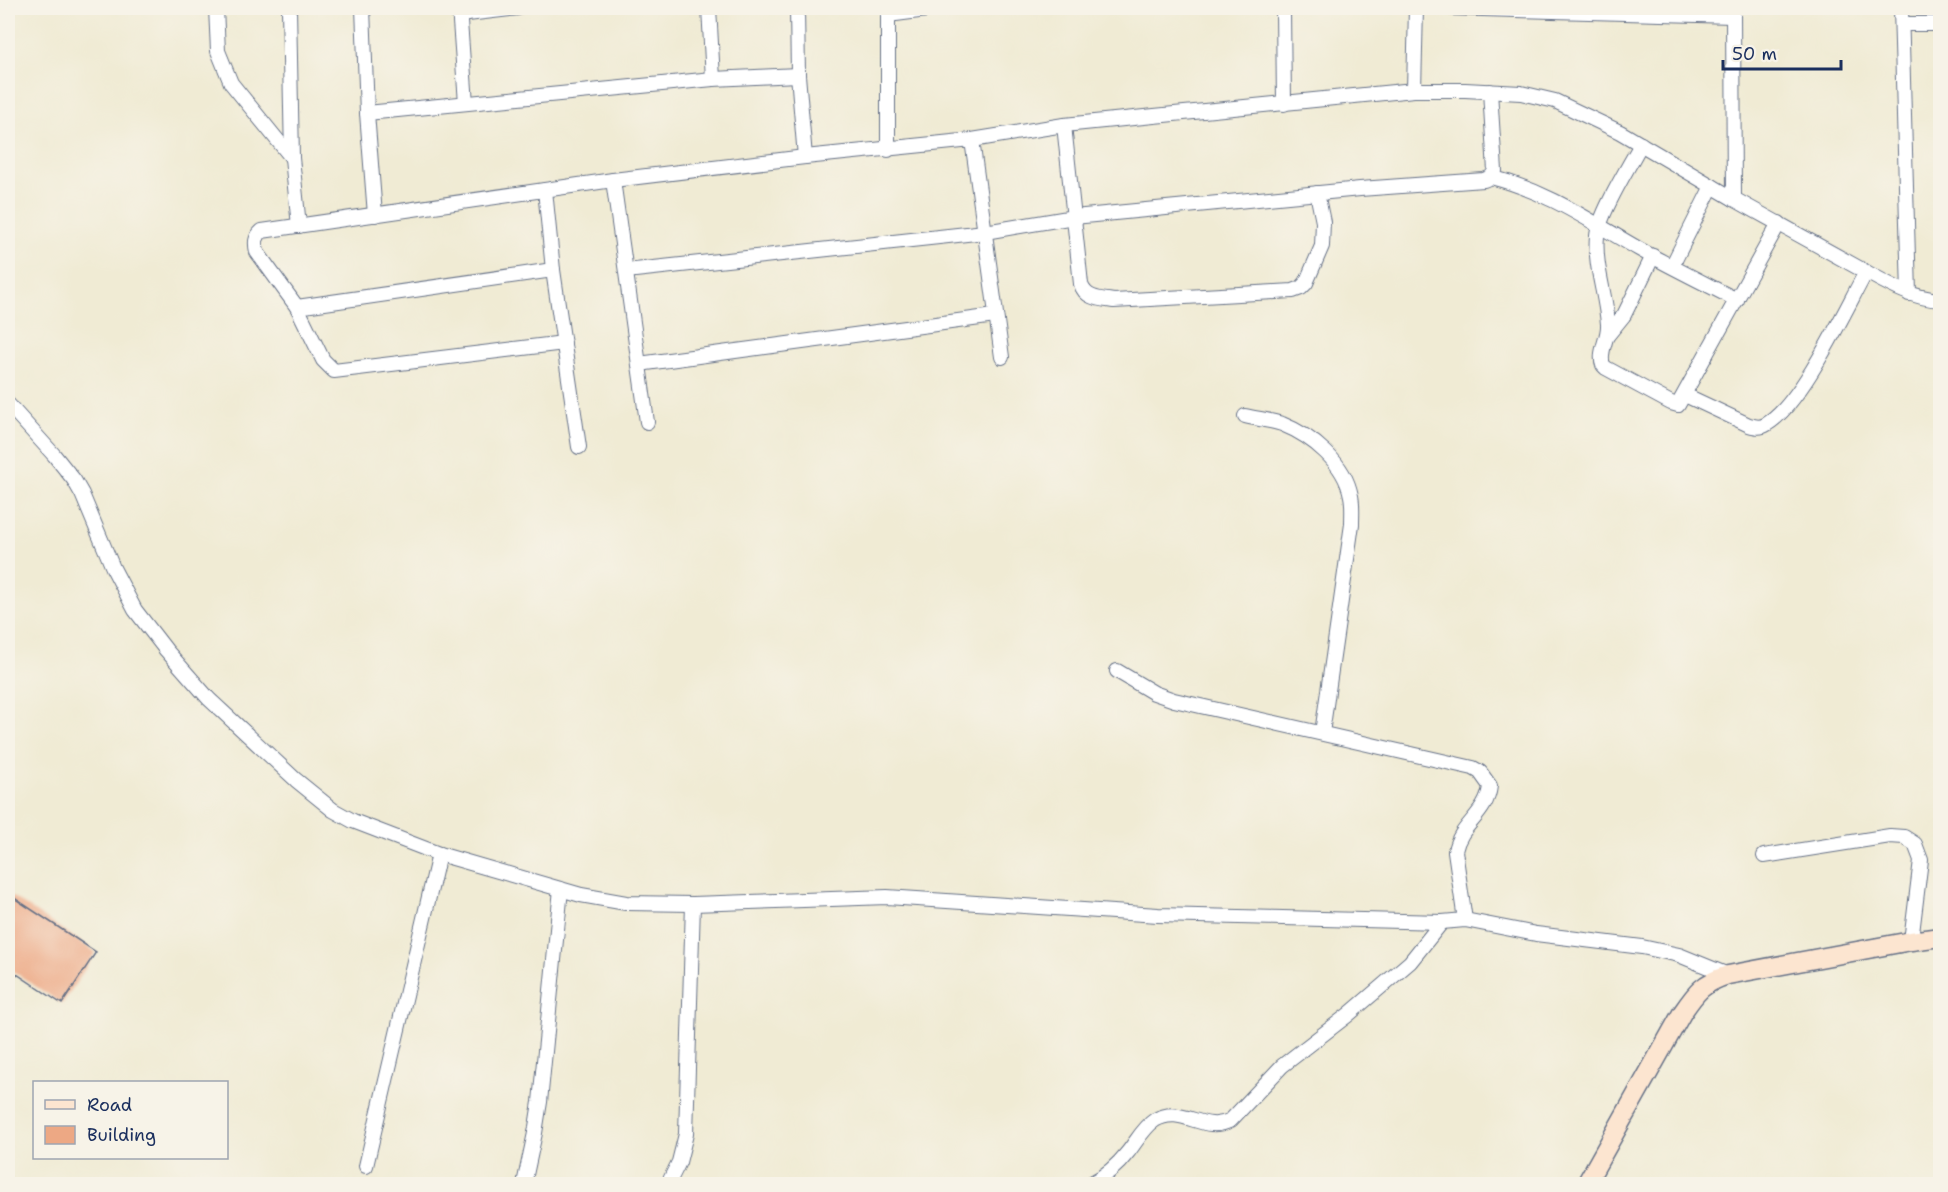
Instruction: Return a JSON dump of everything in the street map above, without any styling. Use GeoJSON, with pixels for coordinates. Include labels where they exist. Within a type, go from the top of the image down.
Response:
{"type":"FeatureCollection","features":[{"type":"Feature","properties":{"kind":"main road"},"geometry":{"type":"LineString","coordinates":[[1586,1185],[1682,1012],[1698,990],[1710,981],[1728,975],[1941,937]]}},
{"type":"Feature","properties":{"kind":"street"},"geometry":{"type":"LineString","coordinates":[[216,8],[218,51],[231,82],[292,158]]}},
{"type":"Feature","properties":{"kind":"street"},"geometry":{"type":"LineString","coordinates":[[289,8],[292,158],[299,226]]}},
{"type":"Feature","properties":{"kind":"street"},"geometry":{"type":"LineString","coordinates":[[363,8],[367,112],[375,215]]}},
{"type":"Feature","properties":{"kind":"street"},"geometry":{"type":"LineString","coordinates":[[466,104],[459,11],[518,8]]}},
{"type":"Feature","properties":{"kind":"street"},"geometry":{"type":"LineString","coordinates":[[709,8],[713,79]]}},
{"type":"Feature","properties":{"kind":"street"},"geometry":{"type":"LineString","coordinates":[[797,8],[798,75],[805,157]]}},
{"type":"Feature","properties":{"kind":"street"},"geometry":{"type":"LineString","coordinates":[[888,150],[888,11],[942,8]]}},
{"type":"Feature","properties":{"kind":"street"},"geometry":{"type":"LineString","coordinates":[[1283,8],[1284,105]]}},
{"type":"Feature","properties":{"kind":"street"},"geometry":{"type":"LineString","coordinates":[[1413,90],[1416,8]]}},
{"type":"Feature","properties":{"kind":"street"},"geometry":{"type":"LineString","coordinates":[[1448,8],[1733,12],[1734,199]]}},
{"type":"Feature","properties":{"kind":"street"},"geometry":{"type":"LineString","coordinates":[[1901,8],[1909,294]]}},
{"type":"Feature","properties":{"kind":"street"},"geometry":{"type":"LineString","coordinates":[[1902,24],[1941,24]]}},
{"type":"Feature","properties":{"kind":"street"},"geometry":{"type":"LineString","coordinates":[[367,112],[713,79],[798,75]]}},
{"type":"Feature","properties":{"kind":"street"},"geometry":{"type":"LineString","coordinates":[[564,343],[334,371],[323,360],[297,307],[257,252],[255,244],[257,236],[262,231],[613,180],[972,140],[1064,125],[1284,105],[1413,90],[1490,91],[1521,93],[1555,101],[1589,116],[1866,272],[1909,294],[1941,300]]}},
{"type":"Feature","properties":{"kind":"street"},"geometry":{"type":"LineString","coordinates":[[626,271],[985,232],[1074,218],[1484,180],[1491,177],[1495,171],[1490,91]]}},
{"type":"Feature","properties":{"kind":"street"},"geometry":{"type":"LineString","coordinates":[[1064,125],[1081,284],[1082,290],[1092,297],[1114,301],[1293,291],[1306,283],[1322,246],[1323,222],[1317,194]]}},
{"type":"Feature","properties":{"kind":"street"},"geometry":{"type":"LineString","coordinates":[[972,140],[1002,357]]}},
{"type":"Feature","properties":{"kind":"street"},"geometry":{"type":"LineString","coordinates":[[1641,144],[1599,225],[1596,247],[1607,316],[1607,336],[1601,355],[1606,368],[1678,405],[1779,223]]}},
{"type":"Feature","properties":{"kind":"street"},"geometry":{"type":"LineString","coordinates":[[1491,177],[1545,195],[1737,300]]}},
{"type":"Feature","properties":{"kind":"street"},"geometry":{"type":"LineString","coordinates":[[613,180],[647,422]]}},
{"type":"Feature","properties":{"kind":"street"},"geometry":{"type":"LineString","coordinates":[[1672,266],[1712,186]]}},
{"type":"Feature","properties":{"kind":"street"},"geometry":{"type":"LineString","coordinates":[[545,190],[553,270],[579,447]]}},
{"type":"Feature","properties":{"kind":"street"},"geometry":{"type":"LineString","coordinates":[[1607,336],[1624,315],[1653,256]]}},
{"type":"Feature","properties":{"kind":"street"},"geometry":{"type":"LineString","coordinates":[[297,307],[553,270]]}},
{"type":"Feature","properties":{"kind":"street"},"geometry":{"type":"LineString","coordinates":[[1685,395],[1749,425],[1756,427],[1768,424],[1790,402],[1807,376],[1866,272]]}},
{"type":"Feature","properties":{"kind":"street"},"geometry":{"type":"LineString","coordinates":[[639,364],[995,316]]}},
{"type":"Feature","properties":{"kind":"street"},"geometry":{"type":"LineString","coordinates":[[8,404],[74,480],[113,568],[135,610],[209,699],[296,780],[333,810],[353,821],[439,854],[561,889],[626,903],[693,904],[887,897],[1158,915],[1442,922],[1465,920],[1536,934],[1641,947],[1679,956],[1728,975]]}},
{"type":"Feature","properties":{"kind":"street"},"geometry":{"type":"LineString","coordinates":[[1245,416],[1280,424],[1311,440],[1328,455],[1343,474],[1351,496],[1352,524],[1322,733]]}},
{"type":"Feature","properties":{"kind":"street"},"geometry":{"type":"LineString","coordinates":[[1117,671],[1164,697],[1473,768],[1485,777],[1490,786],[1485,806],[1457,840],[1455,851],[1465,920]]}},
{"type":"Feature","properties":{"kind":"street"},"geometry":{"type":"LineString","coordinates":[[1764,856],[1890,836],[1904,837],[1915,844],[1922,860],[1911,941]]}},
{"type":"Feature","properties":{"kind":"street"},"geometry":{"type":"LineString","coordinates":[[366,1166],[439,854]]}},
{"type":"Feature","properties":{"kind":"street"},"geometry":{"type":"LineString","coordinates":[[524,1185],[536,1133],[540,1102],[561,889]]}},
{"type":"Feature","properties":{"kind":"street"},"geometry":{"type":"LineString","coordinates":[[668,1185],[680,1162],[686,1134],[693,904]]}},
{"type":"Feature","properties":{"kind":"street"},"geometry":{"type":"LineString","coordinates":[[1090,1185],[1114,1167],[1155,1120],[1178,1116],[1213,1126],[1231,1120],[1282,1066],[1354,1010],[1410,962],[1442,922]]}},
{"type":"Feature","properties":{"kind":"building"},"geometry":{"type":"Polygon","coordinates":[[[8,894],[96,952],[62,1004],[8,968],[8,894]]]}}]}
